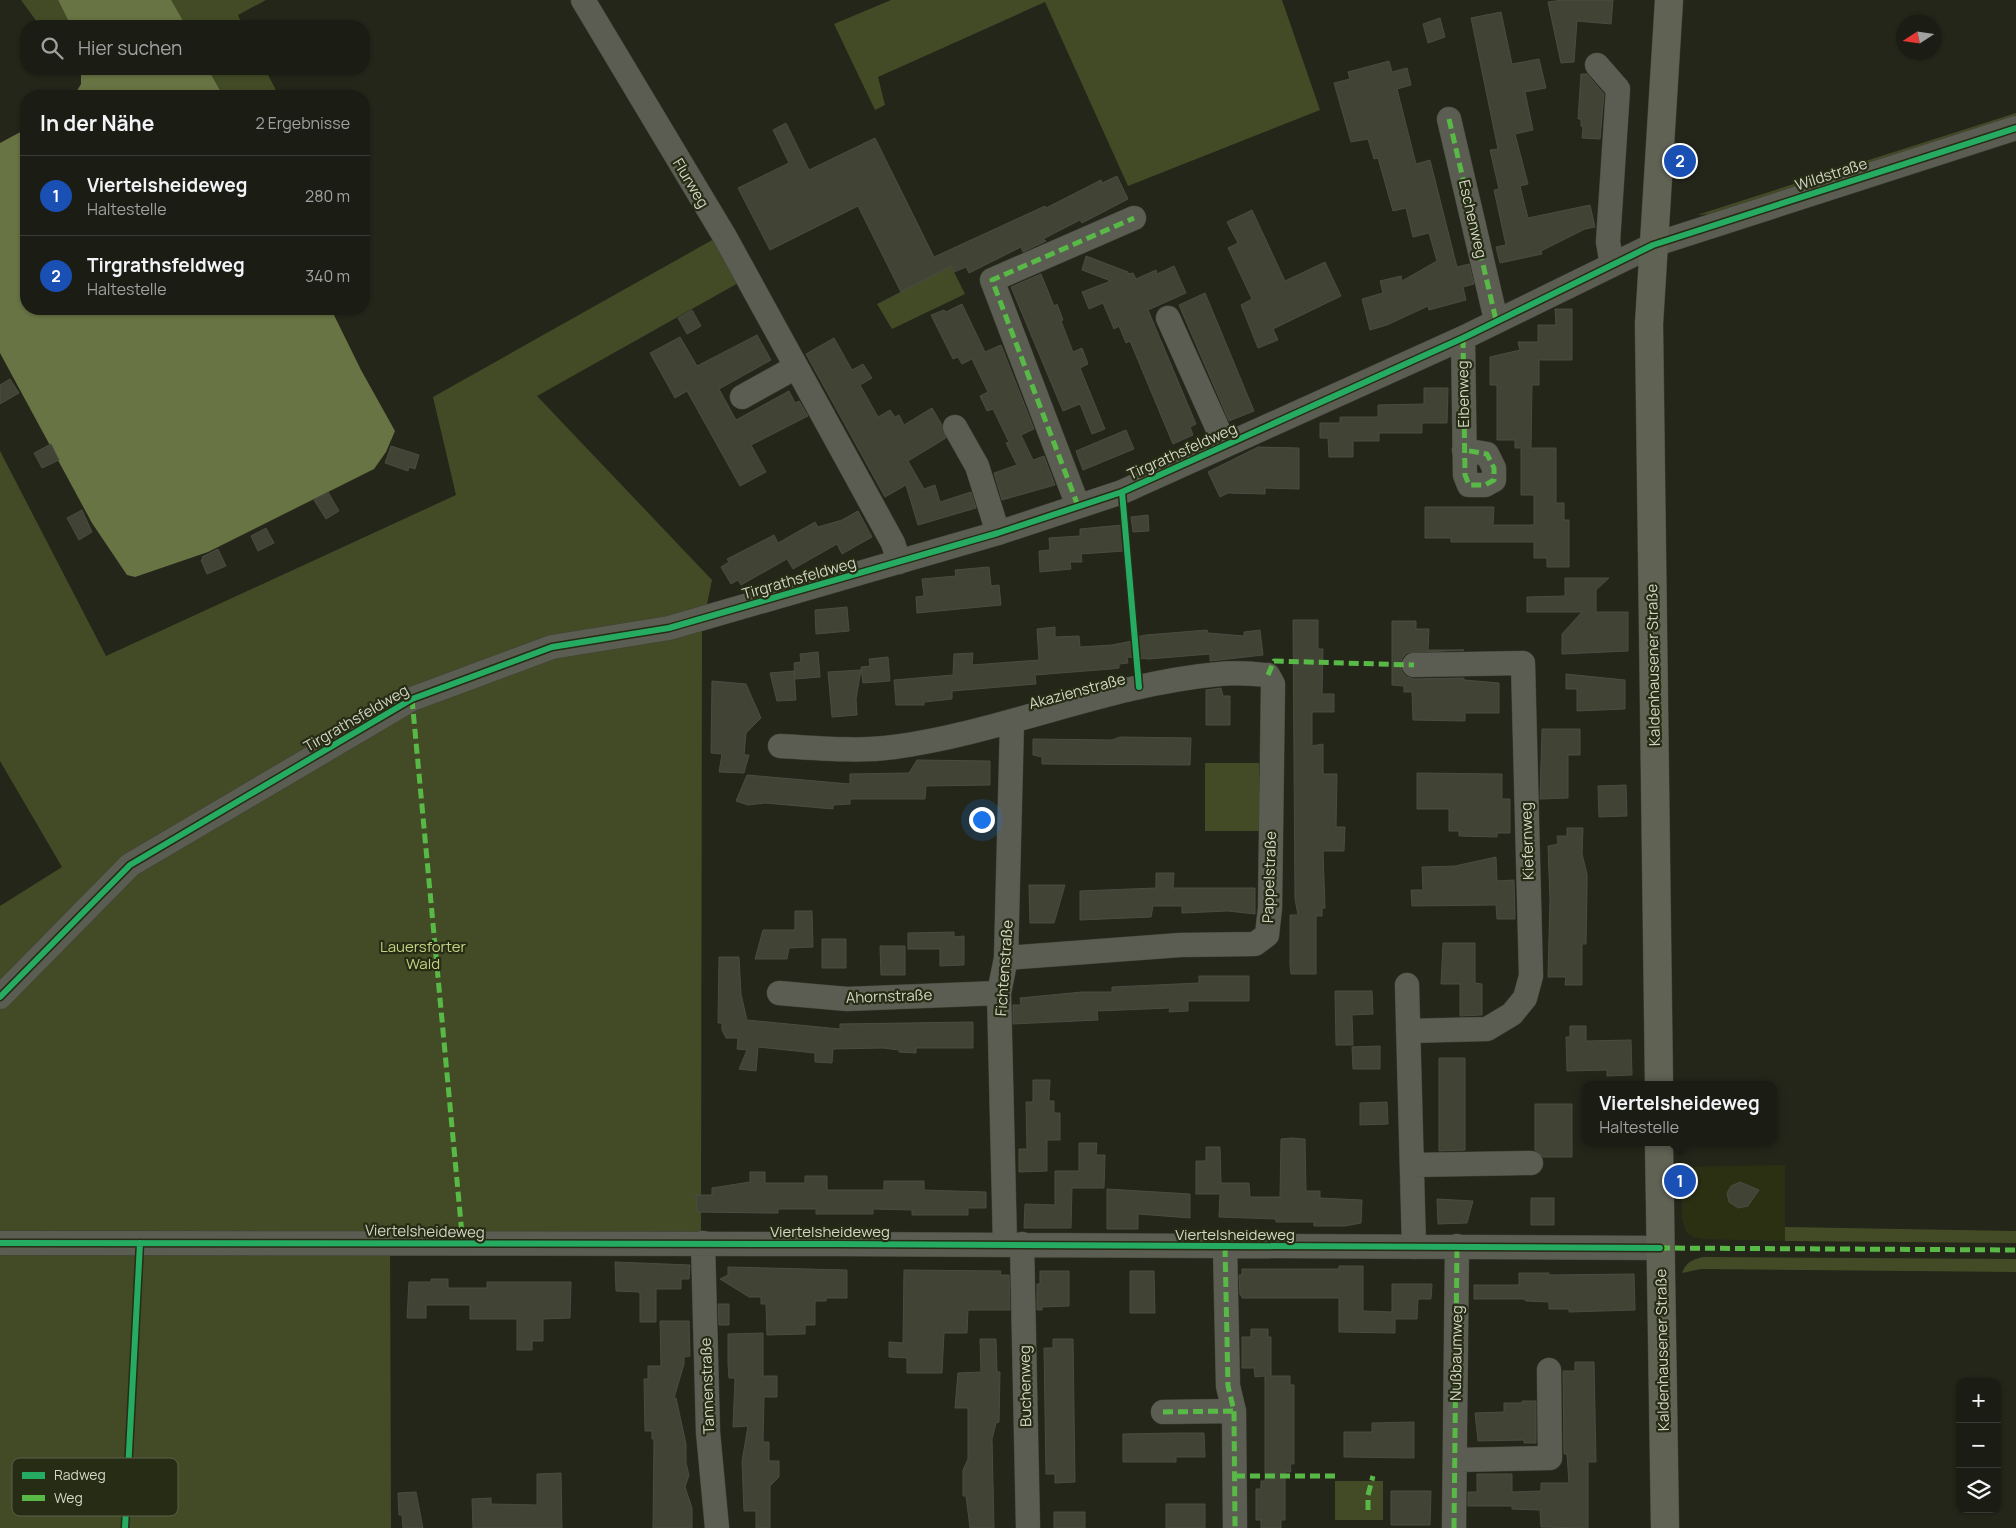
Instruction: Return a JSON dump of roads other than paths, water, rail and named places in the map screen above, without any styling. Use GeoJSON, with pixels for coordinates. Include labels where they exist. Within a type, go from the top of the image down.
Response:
{"type":"FeatureCollection","features":[{"type":"Feature","properties":{"kind":"main road","name":"Kaldenhausener Straße"},"geometry":{"type":"LineString","coordinates":[[1659,1081],[1649,324],[1669,0]]}},
{"type":"Feature","properties":{"kind":"main road","name":"Kaldenhausener Straße"},"geometry":{"type":"LineString","coordinates":[[1660,1146],[1665,1528]]}},
{"type":"Feature","properties":{"kind":"street","name":"Flurweg"},"geometry":{"type":"LineString","coordinates":[[583,0],[725,237],[892,543],[900,562]]}},
{"type":"Feature","properties":{"kind":"street"},"geometry":{"type":"LineString","coordinates":[[1597,64],[1618,89],[1608,242],[1612,265]]}},
{"type":"Feature","properties":{"kind":"street","name":"Eschenweg"},"geometry":{"type":"LineString","coordinates":[[1449,119],[1496,320]]}},
{"type":"Feature","properties":{"kind":"street","name":"Wildstraße"},"geometry":{"type":"LineString","coordinates":[[1654,233],[2016,128]]}},
{"type":"Feature","properties":{"kind":"street"},"geometry":{"type":"LineString","coordinates":[[1078,506],[992,280],[1134,218]]}},
{"type":"Feature","properties":{"kind":"street","name":"Tirgrathsfeldweg"},"geometry":{"type":"LineString","coordinates":[[0,997],[130,865],[412,699],[552,647],[669,628],[998,533],[1122,492],[1462,338],[1612,265],[1654,233]]}},
{"type":"Feature","properties":{"kind":"street","name":"Tirgrathsfeldweg"},"geometry":{"type":"LineString","coordinates":[[1168,318],[1225,445]]}},
{"type":"Feature","properties":{"kind":"street","name":"Eibenweg"},"geometry":{"type":"LineString","coordinates":[[1462,338],[1464,450]]}},
{"type":"Feature","properties":{"kind":"street"},"geometry":{"type":"LineString","coordinates":[[742,397],[796,367]]}},
{"type":"Feature","properties":{"kind":"street"},"geometry":{"type":"LineString","coordinates":[[955,427],[977,466],[998,533]]}},
{"type":"Feature","properties":{"kind":"street","name":"Kiefernweg"},"geometry":{"type":"LineString","coordinates":[[1408,1031],[1487,1029],[1512,1014],[1525,998],[1531,976],[1523,664],[1414,665]]}},
{"type":"Feature","properties":{"kind":"street","name":"Akazienstraße"},"geometry":{"type":"LineString","coordinates":[[780,746],[830,749],[893,747],[1012,722],[1065,704],[1139,687],[1220,673],[1268,675]]}},
{"type":"Feature","properties":{"kind":"street","name":"Pappelstraße"},"geometry":{"type":"LineString","coordinates":[[1006,958],[1180,945],[1255,944],[1267,934],[1270,908],[1272,684],[1268,675]]}},
{"type":"Feature","properties":{"kind":"street","name":"Fichtenstraße"},"geometry":{"type":"LineString","coordinates":[[1012,722],[1006,958],[999,993],[1013,1244]]}},
{"type":"Feature","properties":{"kind":"street"},"geometry":{"type":"LineString","coordinates":[[1407,985],[1414,1247]]}},
{"type":"Feature","properties":{"kind":"street","name":"Ahornstraße"},"geometry":{"type":"LineString","coordinates":[[779,993],[847,999],[999,993]]}},
{"type":"Feature","properties":{"kind":"street"},"geometry":{"type":"LineString","coordinates":[[1412,1165],[1531,1163]]}},
{"type":"Feature","properties":{"kind":"street","name":"Viertelsheideweg"},"geometry":{"type":"LineString","coordinates":[[0,1243],[1013,1244],[1225,1247],[1457,1246],[1660,1248]]}},
{"type":"Feature","properties":{"kind":"street","name":"Tannenstraße"},"geometry":{"type":"LineString","coordinates":[[703,1244],[708,1432],[718,1528]]}},
{"type":"Feature","properties":{"kind":"street","name":"Buchenweg"},"geometry":{"type":"LineString","coordinates":[[1013,1244],[1028,1528]]}},
{"type":"Feature","properties":{"kind":"street","name":"Nußbaumweg"},"geometry":{"type":"LineString","coordinates":[[1454,1528],[1457,1246]]}},
{"type":"Feature","properties":{"kind":"street"},"geometry":{"type":"LineString","coordinates":[[1225,1247],[1228,1386],[1234,1411],[1235,1528]]}},
{"type":"Feature","properties":{"kind":"street"},"geometry":{"type":"LineString","coordinates":[[1455,1460],[1550,1458],[1549,1370]]}},
{"type":"Feature","properties":{"kind":"street"},"geometry":{"type":"LineString","coordinates":[[1163,1412],[1234,1411]]}},
{"type":"Feature","properties":{"kind":"place","name":"Tirgrathsfeldweg"},"geometry":{"type":"Point","coordinates":[1680,161]}},
{"type":"Feature","properties":{"kind":"place","name":"Viertelsheideweg"},"geometry":{"type":"Point","coordinates":[1680,1181]}},
{"type":"Feature","properties":{"kind":"park label","name":"Lauersforter Wald"},"geometry":{"type":"Point","coordinates":[423,954]}}]}
